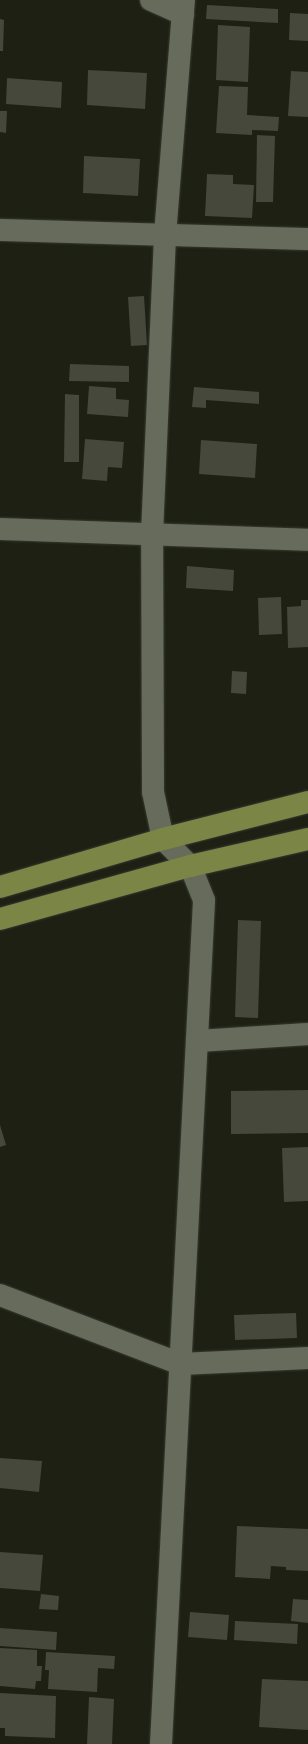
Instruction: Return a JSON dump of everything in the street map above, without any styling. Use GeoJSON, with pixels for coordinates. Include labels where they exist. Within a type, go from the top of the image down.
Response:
{"type":"FeatureCollection","features":[{"type":"Feature","properties":{"kind":"main road"},"geometry":{"type":"LineString","coordinates":[[0,887],[163,839],[308,802]]}},
{"type":"Feature","properties":{"kind":"main road"},"geometry":{"type":"LineString","coordinates":[[0,919],[190,866],[308,839]]}},
{"type":"Feature","properties":{"kind":"street"},"geometry":{"type":"LineString","coordinates":[[151,0],[183,7],[165,235],[152,534],[153,792],[163,839],[190,866],[204,900],[161,1744]]}},
{"type":"Feature","properties":{"kind":"street"},"geometry":{"type":"LineString","coordinates":[[0,230],[308,239]]}},
{"type":"Feature","properties":{"kind":"street"},"geometry":{"type":"LineString","coordinates":[[0,529],[308,540]]}},
{"type":"Feature","properties":{"kind":"street"},"geometry":{"type":"LineString","coordinates":[[197,1041],[308,1034]]}},
{"type":"Feature","properties":{"kind":"street"},"geometry":{"type":"LineString","coordinates":[[0,1296],[181,1364],[308,1358]]}},
{"type":"Feature","properties":{"kind":"building"},"geometry":{"type":"Polygon","coordinates":[[[207,5],[278,9],[278,23],[206,19],[207,5]]]}},
{"type":"Feature","properties":{"kind":"building"},"geometry":{"type":"Polygon","coordinates":[[[290,13],[308,14],[308,41],[289,40],[290,13]]]}},
{"type":"Feature","properties":{"kind":"building"},"geometry":{"type":"Polygon","coordinates":[[[0,19],[4,20],[3,51],[0,51],[0,19]]]}},
{"type":"Feature","properties":{"kind":"building"},"geometry":{"type":"Polygon","coordinates":[[[218,25],[250,27],[248,82],[216,80],[218,25]]]}},
{"type":"Feature","properties":{"kind":"building"},"geometry":{"type":"Polygon","coordinates":[[[88,70],[147,73],[145,109],[87,105],[88,70]]]}},
{"type":"Feature","properties":{"kind":"building"},"geometry":{"type":"Polygon","coordinates":[[[291,71],[308,72],[308,117],[288,116],[291,71]]]}},
{"type":"Feature","properties":{"kind":"building"},"geometry":{"type":"Polygon","coordinates":[[[7,78],[62,82],[61,108],[6,104],[7,78]]]}},
{"type":"Feature","properties":{"kind":"building"},"geometry":{"type":"Polygon","coordinates":[[[219,86],[248,87],[247,115],[279,117],[278,131],[252,130],[252,135],[216,133],[219,86]]]}},
{"type":"Feature","properties":{"kind":"building"},"geometry":{"type":"Polygon","coordinates":[[[0,111],[7,111],[6,133],[0,132],[0,111]]]}},
{"type":"Feature","properties":{"kind":"building"},"geometry":{"type":"Polygon","coordinates":[[[257,135],[275,136],[273,202],[256,202],[257,135]]]}},
{"type":"Feature","properties":{"kind":"building"},"geometry":{"type":"Polygon","coordinates":[[[84,156],[140,159],[138,196],[83,193],[84,156]]]}},
{"type":"Feature","properties":{"kind":"building"},"geometry":{"type":"Polygon","coordinates":[[[207,174],[233,175],[233,184],[254,185],[252,218],[205,216],[207,174]]]}},
{"type":"Feature","properties":{"kind":"building"},"geometry":{"type":"Polygon","coordinates":[[[144,296],[147,345],[131,346],[128,297],[144,296]]]}},
{"type":"Feature","properties":{"kind":"building"},"geometry":{"type":"Polygon","coordinates":[[[70,364],[129,366],[129,382],[69,381],[70,364]]]}},
{"type":"Feature","properties":{"kind":"building"},"geometry":{"type":"Polygon","coordinates":[[[89,386],[116,388],[116,399],[129,400],[128,417],[87,414],[89,386]]]}},
{"type":"Feature","properties":{"kind":"building"},"geometry":{"type":"Polygon","coordinates":[[[194,387],[259,392],[259,404],[206,400],[206,408],[192,407],[194,387]]]}},
{"type":"Feature","properties":{"kind":"building"},"geometry":{"type":"Polygon","coordinates":[[[65,394],[79,395],[79,462],[64,462],[65,394]]]}},
{"type":"Feature","properties":{"kind":"building"},"geometry":{"type":"Polygon","coordinates":[[[85,439],[124,442],[122,468],[108,467],[107,481],[82,479],[85,439]]]}},
{"type":"Feature","properties":{"kind":"building"},"geometry":{"type":"Polygon","coordinates":[[[201,440],[257,444],[255,478],[199,474],[201,440]]]}},
{"type":"Feature","properties":{"kind":"building"},"geometry":{"type":"Polygon","coordinates":[[[187,566],[234,570],[233,591],[186,588],[187,566]]]}},
{"type":"Feature","properties":{"kind":"building"},"geometry":{"type":"Polygon","coordinates":[[[281,597],[282,634],[259,635],[258,598],[281,597]]]}},
{"type":"Feature","properties":{"kind":"building"},"geometry":{"type":"Polygon","coordinates":[[[301,600],[308,600],[308,647],[288,648],[287,607],[301,606],[301,600]]]}},
{"type":"Feature","properties":{"kind":"building"},"geometry":{"type":"Polygon","coordinates":[[[232,671],[247,672],[246,694],[231,693],[232,671]]]}},
{"type":"Feature","properties":{"kind":"building"},"geometry":{"type":"Polygon","coordinates":[[[238,920],[261,921],[258,1018],[235,1017],[238,920]]]}},
{"type":"Feature","properties":{"kind":"building"},"geometry":{"type":"Polygon","coordinates":[[[308,1090],[308,1133],[231,1134],[231,1091],[308,1090]]]}},
{"type":"Feature","properties":{"kind":"building"},"geometry":{"type":"Polygon","coordinates":[[[0,1125],[6,1145],[0,1147],[0,1125]]]}},
{"type":"Feature","properties":{"kind":"building"},"geometry":{"type":"Polygon","coordinates":[[[308,1147],[308,1201],[284,1202],[282,1148],[308,1147]]]}},
{"type":"Feature","properties":{"kind":"building"},"geometry":{"type":"Polygon","coordinates":[[[296,1313],[297,1338],[235,1340],[234,1315],[296,1313]]]}},
{"type":"Feature","properties":{"kind":"building"},"geometry":{"type":"Polygon","coordinates":[[[0,1458],[42,1461],[39,1492],[0,1488],[0,1458]]]}},
{"type":"Feature","properties":{"kind":"building"},"geometry":{"type":"Polygon","coordinates":[[[237,1526],[308,1529],[308,1571],[286,1570],[286,1567],[271,1566],[270,1579],[235,1577],[237,1526]]]}},
{"type":"Feature","properties":{"kind":"building"},"geometry":{"type":"Polygon","coordinates":[[[0,1552],[43,1555],[40,1591],[0,1588],[0,1552]]]}},
{"type":"Feature","properties":{"kind":"building"},"geometry":{"type":"Polygon","coordinates":[[[41,1594],[59,1596],[58,1610],[39,1609],[41,1594]]]}},
{"type":"Feature","properties":{"kind":"building"},"geometry":{"type":"Polygon","coordinates":[[[293,1599],[308,1600],[308,1623],[291,1621],[293,1599]]]}},
{"type":"Feature","properties":{"kind":"building"},"geometry":{"type":"Polygon","coordinates":[[[190,1612],[229,1615],[227,1640],[188,1637],[190,1612]]]}},
{"type":"Feature","properties":{"kind":"building"},"geometry":{"type":"Polygon","coordinates":[[[235,1621],[298,1624],[297,1644],[234,1640],[235,1621]]]}},
{"type":"Feature","properties":{"kind":"building"},"geometry":{"type":"Polygon","coordinates":[[[0,1628],[57,1632],[56,1650],[0,1646],[0,1628]]]}},
{"type":"Feature","properties":{"kind":"building"},"geometry":{"type":"Polygon","coordinates":[[[0,1648],[37,1650],[37,1666],[42,1666],[41,1681],[36,1681],[35,1689],[0,1686],[0,1648]]]}},
{"type":"Feature","properties":{"kind":"building"},"geometry":{"type":"Polygon","coordinates":[[[46,1652],[115,1656],[114,1669],[98,1668],[97,1692],[48,1689],[49,1670],[45,1670],[46,1652]]]}},
{"type":"Feature","properties":{"kind":"building"},"geometry":{"type":"Polygon","coordinates":[[[262,1679],[308,1681],[308,1730],[259,1727],[262,1679]]]}},
{"type":"Feature","properties":{"kind":"building"},"geometry":{"type":"Polygon","coordinates":[[[0,1693],[56,1696],[55,1738],[5,1736],[5,1728],[0,1728],[0,1693]]]}},
{"type":"Feature","properties":{"kind":"building"},"geometry":{"type":"Polygon","coordinates":[[[89,1697],[114,1699],[112,1744],[87,1744],[89,1697]]]}}]}
